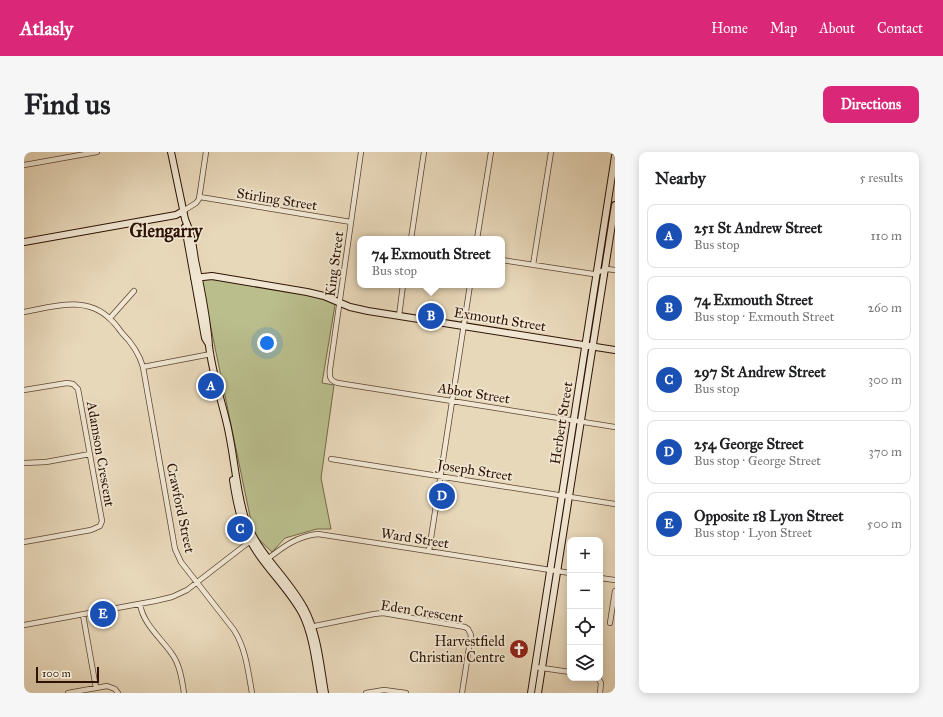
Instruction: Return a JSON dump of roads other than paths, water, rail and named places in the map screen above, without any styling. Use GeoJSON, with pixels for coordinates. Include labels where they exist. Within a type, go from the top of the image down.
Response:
{"type":"FeatureCollection","features":[{"type":"Feature","properties":{"kind":"street"},"geometry":{"type":"LineString","coordinates":[[24,165],[97,152]]}},
{"type":"Feature","properties":{"kind":"street"},"geometry":{"type":"LineString","coordinates":[[172,152],[185,219],[185,228],[209,336],[209,346],[220,402],[226,420],[244,514],[252,540],[266,561],[298,599],[304,609],[315,638],[325,693]]}},
{"type":"Feature","properties":{"kind":"street"},"geometry":{"type":"LineString","coordinates":[[24,242],[176,215],[198,201],[200,197],[206,152]]}},
{"type":"Feature","properties":{"kind":"street","name":"King Street"},"geometry":{"type":"LineString","coordinates":[[330,379],[339,303],[361,152]]}},
{"type":"Feature","properties":{"kind":"street"},"geometry":{"type":"LineString","coordinates":[[411,236],[424,152]]}},
{"type":"Feature","properties":{"kind":"street"},"geometry":{"type":"LineString","coordinates":[[477,236],[491,152]]}},
{"type":"Feature","properties":{"kind":"street"},"geometry":{"type":"LineString","coordinates":[[533,265],[551,152]]}},
{"type":"Feature","properties":{"kind":"street","name":"Herbert Street"},"geometry":{"type":"LineString","coordinates":[[530,693],[614,170],[615,156]]}},
{"type":"Feature","properties":{"kind":"street","name":"Stirling Street"},"geometry":{"type":"LineString","coordinates":[[200,197],[351,222]]}},
{"type":"Feature","properties":{"kind":"street","name":"Herbert Street"},"geometry":{"type":"LineString","coordinates":[[538,693],[615,205]]}},
{"type":"Feature","properties":{"kind":"street"},"geometry":{"type":"LineString","coordinates":[[505,260],[593,274],[605,269],[615,270]]}},
{"type":"Feature","properties":{"kind":"street","name":"Exmouth Street"},"geometry":{"type":"LineString","coordinates":[[196,278],[215,277],[307,292],[324,296],[358,309],[615,350]]}},
{"type":"Feature","properties":{"kind":"street"},"geometry":{"type":"LineString","coordinates":[[399,316],[403,288]]}},
{"type":"Feature","properties":{"kind":"street"},"geometry":{"type":"LineString","coordinates":[[429,551],[470,288]]}},
{"type":"Feature","properties":{"kind":"street"},"geometry":{"type":"LineString","coordinates":[[110,318],[134,291]]}},
{"type":"Feature","properties":{"kind":"street","name":"Crawford Street"},"geometry":{"type":"LineString","coordinates":[[24,312],[60,305],[77,304],[94,308],[110,318],[134,346],[142,367],[176,549],[181,562],[241,641],[245,652],[252,693]]}},
{"type":"Feature","properties":{"kind":"street"},"geometry":{"type":"LineString","coordinates":[[142,367],[211,354]]}},
{"type":"Feature","properties":{"kind":"street","name":"Abbot Street"},"geometry":{"type":"LineString","coordinates":[[330,379],[336,383],[615,427]]}},
{"type":"Feature","properties":{"kind":"street","name":"Adamson Crescent"},"geometry":{"type":"LineString","coordinates":[[24,390],[67,383],[76,386],[79,393],[102,517],[100,526],[91,530],[24,542]]}},
{"type":"Feature","properties":{"kind":"street"},"geometry":{"type":"LineString","coordinates":[[24,463],[40,463],[90,454]]}},
{"type":"Feature","properties":{"kind":"street","name":"Joseph Street"},"geometry":{"type":"LineString","coordinates":[[331,459],[615,504]]}},
{"type":"Feature","properties":{"kind":"street","name":"Ward Street"},"geometry":{"type":"LineString","coordinates":[[266,561],[292,541],[318,534],[567,572]]}},
{"type":"Feature","properties":{"kind":"street"},"geometry":{"type":"LineString","coordinates":[[24,625],[172,597],[181,593],[197,582],[252,540]]}},
{"type":"Feature","properties":{"kind":"street"},"geometry":{"type":"LineString","coordinates":[[603,578],[615,580]]}},
{"type":"Feature","properties":{"kind":"street"},"geometry":{"type":"LineString","coordinates":[[610,623],[615,591]]}},
{"type":"Feature","properties":{"kind":"street"},"geometry":{"type":"LineString","coordinates":[[140,604],[143,617],[175,658],[179,668],[184,693]]}},
{"type":"Feature","properties":{"kind":"street","name":"Eden Crescent"},"geometry":{"type":"LineString","coordinates":[[310,627],[383,613],[466,627],[471,635],[462,693]]}},
{"type":"Feature","properties":{"kind":"street"},"geometry":{"type":"LineString","coordinates":[[83,614],[96,688]]}},
{"type":"Feature","properties":{"kind":"street"},"geometry":{"type":"LineString","coordinates":[[310,627],[321,693]]}},
{"type":"Feature","properties":{"kind":"street"},"geometry":{"type":"LineString","coordinates":[[535,667],[567,672]]}},
{"type":"Feature","properties":{"kind":"street"},"geometry":{"type":"LineString","coordinates":[[600,681],[600,693]]}},
{"type":"Feature","properties":{"kind":"street"},"geometry":{"type":"LineString","coordinates":[[69,693],[110,686],[118,693]]}},
{"type":"Feature","properties":{"kind":"street"},"geometry":{"type":"LineString","coordinates":[[366,693],[384,690],[406,693]]}},
{"type":"Feature","properties":{"kind":"place","name":"74 Exmouth Street"},"geometry":{"type":"Point","coordinates":[431,316]}},
{"type":"Feature","properties":{"kind":"place","name":"251 St Andrew Street"},"geometry":{"type":"Point","coordinates":[211,386]}},
{"type":"Feature","properties":{"kind":"place","name":"254 George Street"},"geometry":{"type":"Point","coordinates":[442,496]}},
{"type":"Feature","properties":{"kind":"place","name":"297 St Andrew Street"},"geometry":{"type":"Point","coordinates":[240,529]}},
{"type":"Feature","properties":{"kind":"place","name":"Opposite 18 Lyon Street"},"geometry":{"type":"Point","coordinates":[103,614]}},
{"type":"Feature","properties":{"kind":"place","name":"Harvestfield Christian Centre"},"geometry":{"type":"Point","coordinates":[519,649]}},
{"type":"Feature","properties":{"kind":"district","name":"Glengarry"},"geometry":{"type":"Point","coordinates":[166,231]}}]}
